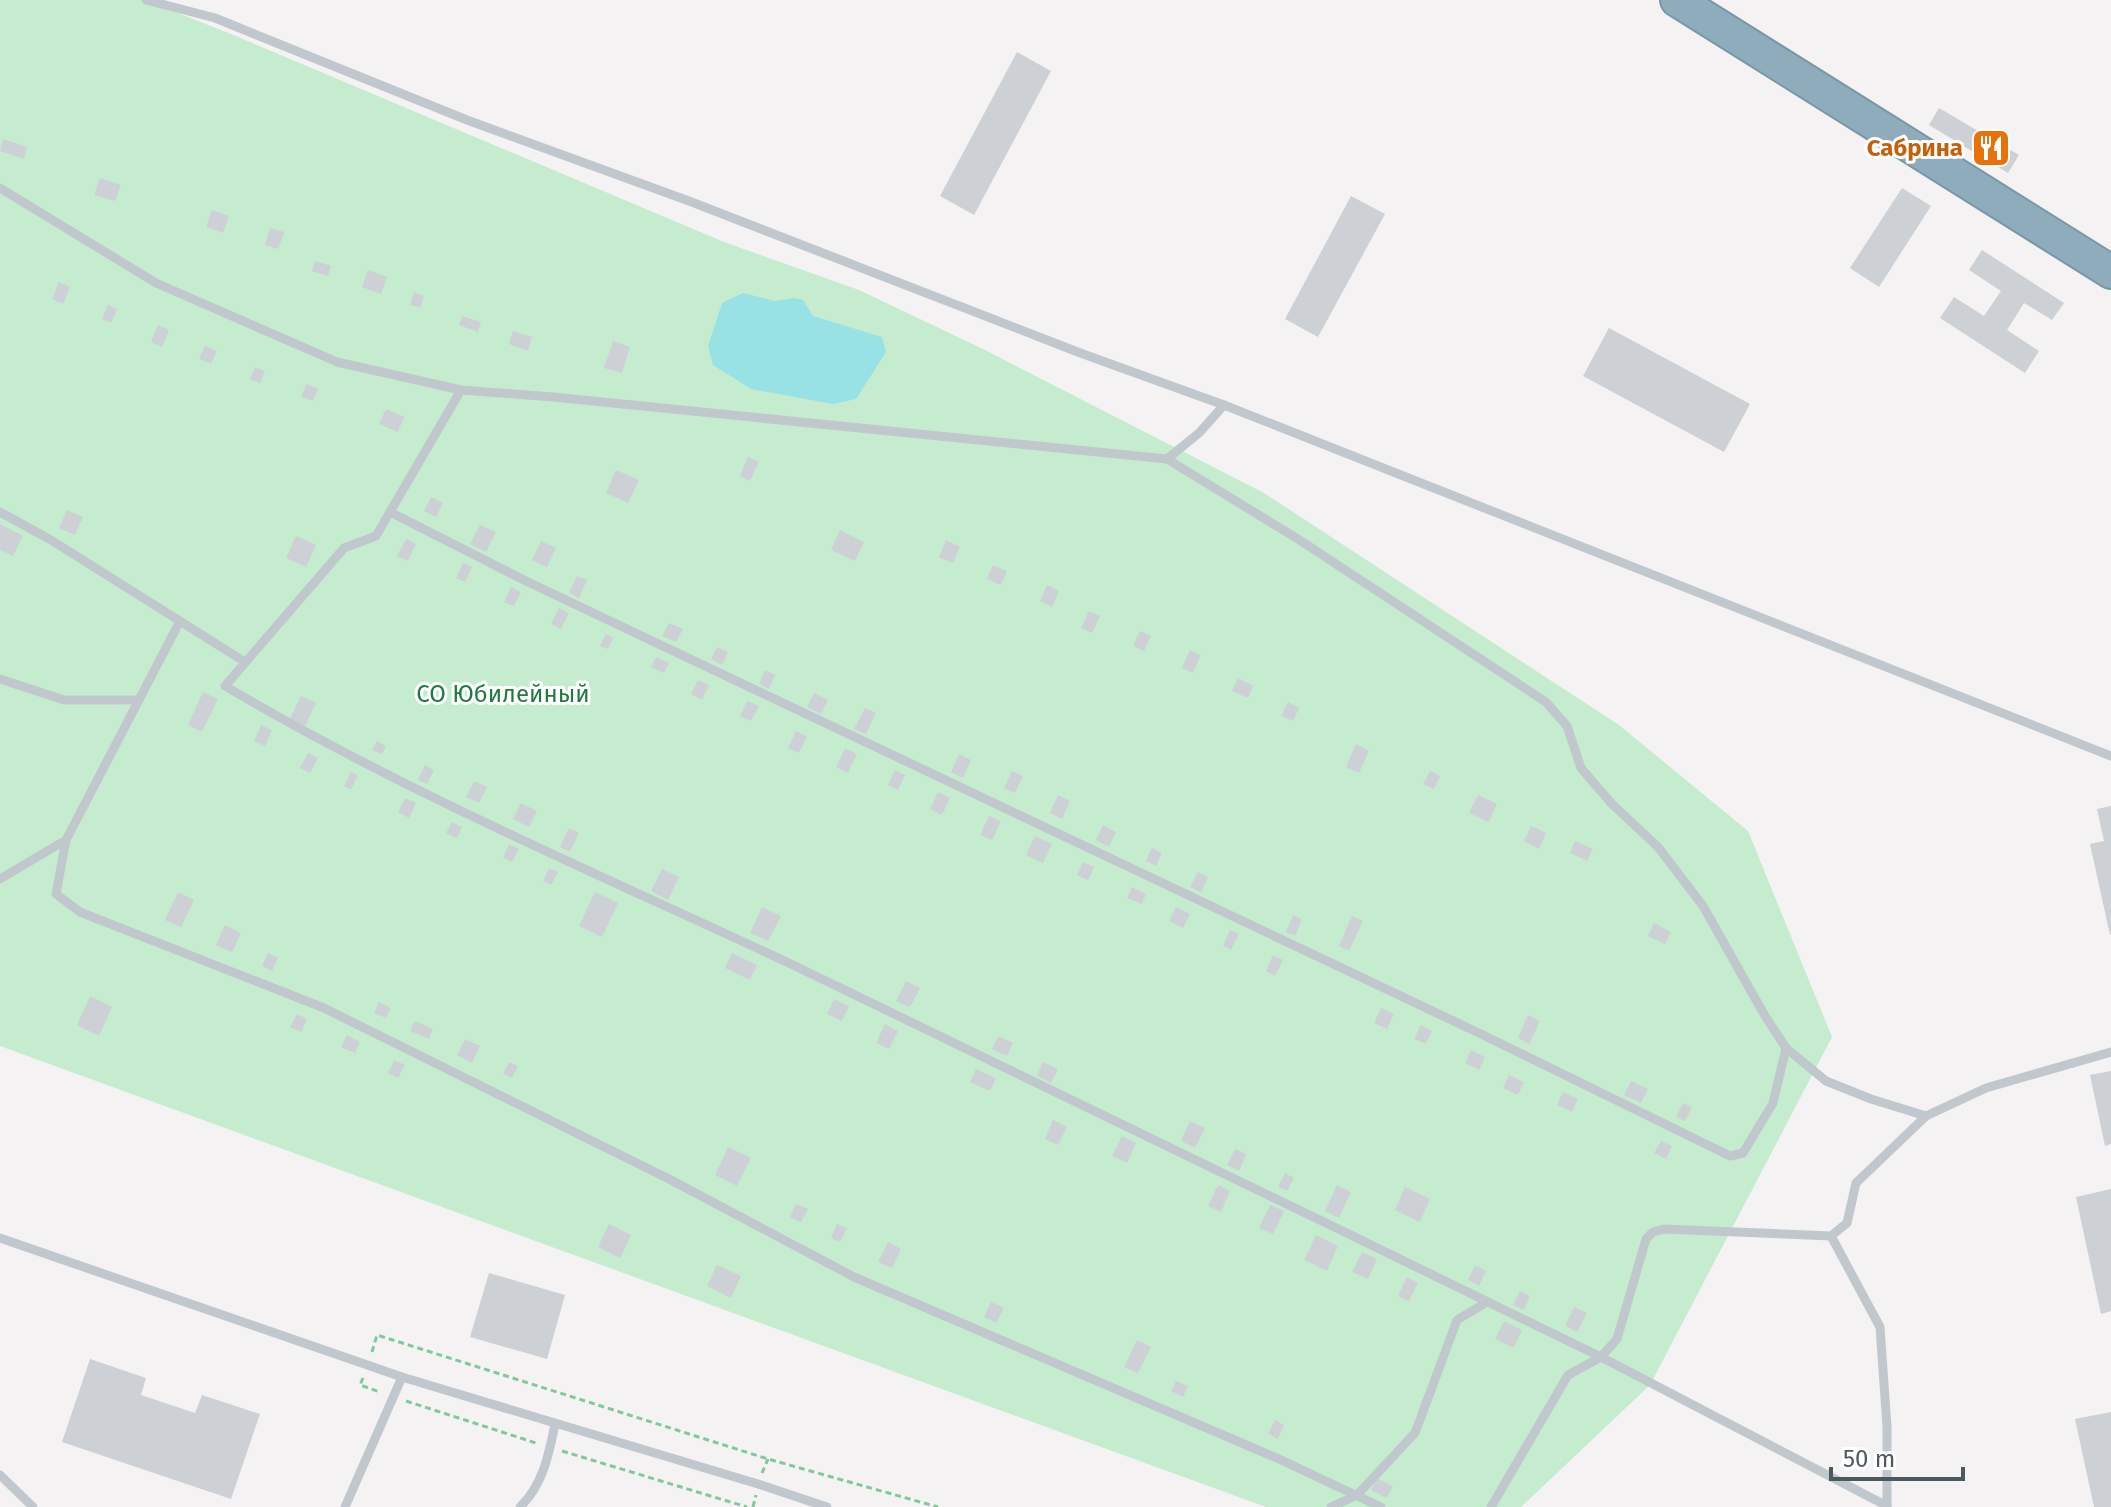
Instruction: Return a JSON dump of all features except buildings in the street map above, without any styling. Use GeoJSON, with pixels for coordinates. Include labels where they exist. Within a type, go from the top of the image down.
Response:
{"type":"FeatureCollection","features":[{"type":"Feature","properties":{"kind":"highway"},"geometry":{"type":"LineString","coordinates":[[1677,0],[2111,272]]}},
{"type":"Feature","properties":{"kind":"lane"},"geometry":{"type":"LineString","coordinates":[[146,0],[215,18],[467,120],[689,201],[1083,354],[1224,405],[2111,756]]}},
{"type":"Feature","properties":{"kind":"lane"},"geometry":{"type":"LineString","coordinates":[[0,188],[170,289],[337,362],[461,390],[1167,459],[1298,539],[1546,702],[1567,726],[1581,768],[1612,804],[1658,847],[1703,906],[1786,1048],[1826,1081],[1926,1116]]}},
{"type":"Feature","properties":{"kind":"lane"},"geometry":{"type":"LineString","coordinates":[[461,390],[376,536],[344,548],[225,686],[297,728],[470,815],[793,965],[1601,1357],[1887,1506],[1887,1427],[1880,1327],[1831,1236]]}},
{"type":"Feature","properties":{"kind":"lane"},"geometry":{"type":"LineString","coordinates":[[1167,459],[1199,433],[1224,405]]}},
{"type":"Feature","properties":{"kind":"lane"},"geometry":{"type":"LineString","coordinates":[[0,512],[51,540],[245,662]]}},
{"type":"Feature","properties":{"kind":"lane"},"geometry":{"type":"LineString","coordinates":[[390,512],[528,582],[1467,1027],[1730,1156],[1743,1153],[1773,1103],[1786,1048]]}},
{"type":"Feature","properties":{"kind":"lane"},"geometry":{"type":"LineString","coordinates":[[180,621],[66,840],[56,894],[80,912],[324,1008],[671,1180],[854,1277],[1279,1459],[1381,1507]]}},
{"type":"Feature","properties":{"kind":"lane"},"geometry":{"type":"LineString","coordinates":[[0,679],[64,700],[139,700]]}},
{"type":"Feature","properties":{"kind":"lane"},"geometry":{"type":"LineString","coordinates":[[0,879],[66,840]]}},
{"type":"Feature","properties":{"kind":"lane"},"geometry":{"type":"LineString","coordinates":[[1491,1507],[1568,1375],[1601,1357],[1617,1339],[1646,1239],[1653,1232],[1664,1229],[1831,1236],[1847,1223],[1856,1183],[1926,1116],[1986,1088],[2111,1052]]}},
{"type":"Feature","properties":{"kind":"lane"},"geometry":{"type":"LineString","coordinates":[[0,1238],[402,1377],[758,1484],[798,1503],[827,1507]]}},
{"type":"Feature","properties":{"kind":"lane"},"geometry":{"type":"LineString","coordinates":[[1331,1507],[1357,1495],[1415,1433],[1457,1320],[1487,1302]]}},
{"type":"Feature","properties":{"kind":"lane"},"geometry":{"type":"LineString","coordinates":[[345,1507],[402,1377]]}},
{"type":"Feature","properties":{"kind":"lane"},"geometry":{"type":"LineString","coordinates":[[520,1507],[541,1477],[555,1424]]}},
{"type":"Feature","properties":{"kind":"lane"},"geometry":{"type":"LineString","coordinates":[[0,1475],[33,1507]]}},
{"type":"Feature","properties":{"kind":"path"},"geometry":{"type":"LineString","coordinates":[[367,1365],[377,1335],[752,1455],[938,1507]]}},
{"type":"Feature","properties":{"kind":"green space","name":"СО Юбилейный"},"geometry":{"type":"Polygon","coordinates":[[[0,0],[145,0],[724,242],[859,290],[985,350],[1264,493],[1619,725],[1748,831],[1832,1037],[1650,1385],[1521,1507],[1266,1507],[0,1046],[0,0]]]}},
{"type":"Feature","properties":{"kind":"water"},"geometry":{"type":"Polygon","coordinates":[[[743,293],[775,301],[803,300],[813,316],[882,337],[886,352],[856,399],[833,404],[751,389],[713,365],[708,346],[722,303],[743,293]]]}},
{"type":"Feature","properties":{"kind":"place","name":"Сабрина"},"geometry":{"type":"Point","coordinates":[1991,148]}}]}
